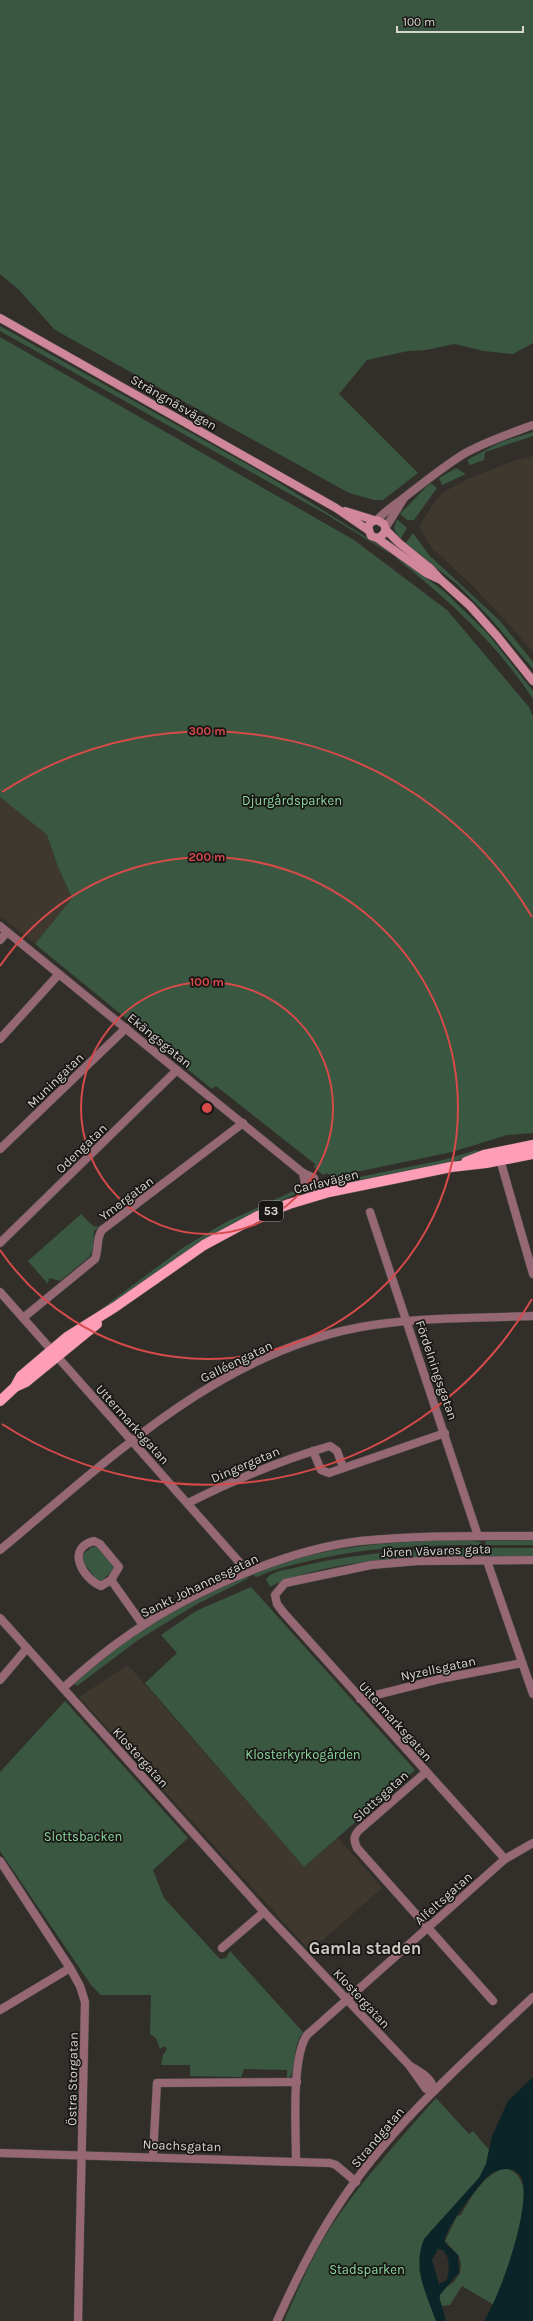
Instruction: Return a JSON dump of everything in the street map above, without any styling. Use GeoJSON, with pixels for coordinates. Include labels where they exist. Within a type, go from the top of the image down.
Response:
{"type":"FeatureCollection","features":[{"type":"Feature","properties":{"kind":"main road","name":"Strängnäsvägen"},"geometry":{"type":"LineString","coordinates":[[0,318],[336,508],[368,530]]}},
{"type":"Feature","properties":{"kind":"main road","name":"Strängnäsvägen"},"geometry":{"type":"LineString","coordinates":[[336,508],[375,520]]}},
{"type":"Feature","properties":{"kind":"main road"},"geometry":{"type":"LineString","coordinates":[[440,579],[426,573],[377,538],[371,536],[368,530],[369,524],[375,520],[382,522],[400,544],[430,568],[470,606],[497,636],[533,681]]}},
{"type":"Feature","properties":{"kind":"main road"},"geometry":{"type":"LineString","coordinates":[[377,538],[383,535],[386,528]]}},
{"type":"Feature","properties":{"kind":"main road","name":"Carlavägen"},"geometry":{"type":"LineString","coordinates":[[0,1400],[15,1387],[21,1376],[162,1273],[229,1230],[258,1216],[313,1196],[499,1156],[533,1145]]}},
{"type":"Feature","properties":{"kind":"main road","name":"Carlavägen"},"geometry":{"type":"LineString","coordinates":[[499,1156],[533,1154]]}},
{"type":"Feature","properties":{"kind":"street"},"geometry":{"type":"LineString","coordinates":[[386,528],[404,498],[427,478],[463,454],[499,437],[533,425]]}},
{"type":"Feature","properties":{"kind":"street"},"geometry":{"type":"LineString","coordinates":[[375,520],[396,501],[404,498]]}},
{"type":"Feature","properties":{"kind":"street","name":"Ekängsgatan"},"geometry":{"type":"LineString","coordinates":[[0,926],[303,1173],[306,1188],[313,1196]]}},
{"type":"Feature","properties":{"kind":"street"},"geometry":{"type":"LineString","coordinates":[[0,940],[7,932]]}},
{"type":"Feature","properties":{"kind":"street"},"geometry":{"type":"LineString","coordinates":[[0,1039],[59,974]]}},
{"type":"Feature","properties":{"kind":"street","name":"Muningatan"},"geometry":{"type":"LineString","coordinates":[[0,1149],[126,1028]]}},
{"type":"Feature","properties":{"kind":"street","name":"Odengatan"},"geometry":{"type":"LineString","coordinates":[[0,1243],[177,1070]]}},
{"type":"Feature","properties":{"kind":"street","name":"Ymergatan"},"geometry":{"type":"LineString","coordinates":[[23,1318],[95,1259],[98,1251],[99,1235],[102,1230],[243,1123]]}},
{"type":"Feature","properties":{"kind":"street"},"geometry":{"type":"LineString","coordinates":[[499,1156],[533,1274]]}},
{"type":"Feature","properties":{"kind":"street","name":"Fördelningsgatan"},"geometry":{"type":"LineString","coordinates":[[370,1212],[408,1322],[478,1536]]}},
{"type":"Feature","properties":{"kind":"street","name":"Uttermarksgatan"},"geometry":{"type":"LineString","coordinates":[[0,1292],[248,1572]]}},
{"type":"Feature","properties":{"kind":"street","name":"Galléengatan"},"geometry":{"type":"LineString","coordinates":[[0,1550],[132,1442],[196,1394],[247,1367],[294,1346],[334,1333],[373,1325],[533,1316]]}},
{"type":"Feature","properties":{"kind":"street"},"geometry":{"type":"LineString","coordinates":[[313,1451],[321,1470],[325,1473],[445,1433]]}},
{"type":"Feature","properties":{"kind":"street","name":"Dingergatan"},"geometry":{"type":"LineString","coordinates":[[188,1503],[226,1484],[295,1456],[330,1446],[334,1447],[343,1467]]}},
{"type":"Feature","properties":{"kind":"street","name":"Sankt Johannesgatan"},"geometry":{"type":"LineString","coordinates":[[63,1688],[118,1642],[143,1625],[248,1572],[306,1552],[359,1542],[413,1537],[533,1536]]}},
{"type":"Feature","properties":{"kind":"street"},"geometry":{"type":"LineString","coordinates":[[94,1541],[100,1544],[119,1567],[110,1580],[101,1586],[96,1584],[78,1562],[77,1555],[90,1542],[94,1541]]}},
{"type":"Feature","properties":{"kind":"street","name":"Jören Vävares gata"},"geometry":{"type":"LineString","coordinates":[[275,1595],[285,1584],[371,1564],[418,1561],[533,1560]]}},
{"type":"Feature","properties":{"kind":"street"},"geometry":{"type":"LineString","coordinates":[[488,1561],[533,1694]]}},
{"type":"Feature","properties":{"kind":"street"},"geometry":{"type":"LineString","coordinates":[[110,1580],[143,1625]]}},
{"type":"Feature","properties":{"kind":"street","name":"Uttermarksgatan"},"geometry":{"type":"LineString","coordinates":[[275,1595],[277,1604],[283,1612],[505,1859]]}},
{"type":"Feature","properties":{"kind":"street","name":"Klostergatan"},"geometry":{"type":"LineString","coordinates":[[0,1618],[264,1912],[409,2065],[428,2077],[433,2083],[434,2091]]}},
{"type":"Feature","properties":{"kind":"street"},"geometry":{"type":"LineString","coordinates":[[0,1680],[27,1648]]}},
{"type":"Feature","properties":{"kind":"street","name":"Nyzellsgatan"},"geometry":{"type":"LineString","coordinates":[[360,1699],[440,1679],[522,1662]]}},
{"type":"Feature","properties":{"kind":"street","name":"Slottsgatan"},"geometry":{"type":"LineString","coordinates":[[426,1772],[358,1830],[354,1837],[354,1841],[357,1848],[428,1927]]}},
{"type":"Feature","properties":{"kind":"street","name":"Alfeltsgatan"},"geometry":{"type":"LineString","coordinates":[[296,2161],[296,2082],[302,2042],[307,2035],[505,1859],[533,1843]]}},
{"type":"Feature","properties":{"kind":"street","name":"Östra Storgatan"},"geometry":{"type":"LineString","coordinates":[[0,1862],[70,1968],[80,1986],[85,2002],[83,2155],[78,2321]]}},
{"type":"Feature","properties":{"kind":"street"},"geometry":{"type":"LineString","coordinates":[[222,1948],[264,1912]]}},
{"type":"Feature","properties":{"kind":"street"},"geometry":{"type":"LineString","coordinates":[[428,1927],[493,2001]]}},
{"type":"Feature","properties":{"kind":"street"},"geometry":{"type":"LineString","coordinates":[[0,2010],[70,1968]]}},
{"type":"Feature","properties":{"kind":"street","name":"Strandgatan"},"geometry":{"type":"LineString","coordinates":[[277,2321],[312,2248],[356,2182],[398,2129],[434,2091],[533,1997]]}},
{"type":"Feature","properties":{"kind":"street"},"geometry":{"type":"LineString","coordinates":[[153,2156],[157,2083],[296,2082]]}},
{"type":"Feature","properties":{"kind":"street","name":"Noachsgatan"},"geometry":{"type":"LineString","coordinates":[[0,2153],[296,2161],[336,2165],[356,2182]]}},
{"type":"Feature","properties":{"kind":"shaded area"},"geometry":{"type":"Polygon","coordinates":[[[533,456],[533,653],[515,631],[472,585],[432,548],[419,527],[436,500],[445,491],[470,478],[513,461],[533,456]]]}},
{"type":"Feature","properties":{"kind":"shaded area"},"geometry":{"type":"Polygon","coordinates":[[[0,797],[47,835],[58,867],[72,898],[35,944],[0,916],[0,797]]]}},
{"type":"Feature","properties":{"kind":"shaded area"},"geometry":{"type":"Polygon","coordinates":[[[128,1665],[304,1867],[338,1838],[382,1888],[310,1951],[79,1697],[128,1665]]]}},
{"type":"Feature","properties":{"kind":"green space"},"geometry":{"type":"Polygon","coordinates":[[[0,0],[533,0],[533,343],[513,354],[484,351],[454,344],[426,350],[408,351],[367,360],[339,394],[418,473],[383,500],[374,500],[349,493],[55,330],[19,290],[0,274],[0,0]]]}},
{"type":"Feature","properties":{"kind":"green space"},"geometry":{"type":"Polygon","coordinates":[[[0,326],[268,476],[390,552],[389,553],[324,513],[0,331],[0,326]]]}},
{"type":"Feature","properties":{"kind":"green space","name":"Djurgårdsparken"},"geometry":{"type":"Polygon","coordinates":[[[0,337],[354,540],[447,610],[529,707],[533,716],[533,1133],[507,1135],[452,1152],[332,1177],[327,1173],[323,1175],[314,1167],[315,1164],[216,1086],[212,1089],[186,1068],[189,1065],[186,1062],[183,1065],[35,944],[72,898],[58,867],[47,835],[0,797],[0,337]]]}},
{"type":"Feature","properties":{"kind":"green space"},"geometry":{"type":"Polygon","coordinates":[[[533,432],[533,436],[485,452],[484,460],[470,465],[467,460],[501,442],[533,432]]]}},
{"type":"Feature","properties":{"kind":"green space"},"geometry":{"type":"Polygon","coordinates":[[[456,468],[466,474],[442,485],[439,478],[456,468]]]}},
{"type":"Feature","properties":{"kind":"green space"},"geometry":{"type":"Polygon","coordinates":[[[429,484],[432,484],[437,488],[414,520],[407,520],[400,514],[429,484]]]}},
{"type":"Feature","properties":{"kind":"green space"},"geometry":{"type":"Polygon","coordinates":[[[397,519],[407,528],[400,540],[394,528],[397,519]]]}},
{"type":"Feature","properties":{"kind":"green space"},"geometry":{"type":"Polygon","coordinates":[[[413,533],[429,555],[499,620],[533,662],[533,669],[491,619],[457,584],[405,544],[413,533]]]}},
{"type":"Feature","properties":{"kind":"green space"},"geometry":{"type":"Polygon","coordinates":[[[397,556],[445,592],[488,634],[533,691],[533,699],[488,641],[453,606],[396,558],[397,556]]]}},
{"type":"Feature","properties":{"kind":"green space"},"geometry":{"type":"Polygon","coordinates":[[[477,1150],[479,1153],[449,1163],[348,1184],[359,1177],[443,1160],[477,1150]]]}},
{"type":"Feature","properties":{"kind":"green space"},"geometry":{"type":"Polygon","coordinates":[[[300,1188],[293,1195],[259,1209],[196,1245],[115,1302],[101,1309],[184,1247],[226,1222],[300,1188]]]}},
{"type":"Feature","properties":{"kind":"green space"},"geometry":{"type":"Polygon","coordinates":[[[81,1214],[93,1226],[99,1227],[94,1231],[93,1250],[89,1257],[60,1281],[49,1278],[48,1284],[28,1261],[81,1214]]]}},
{"type":"Feature","properties":{"kind":"green space"},"geometry":{"type":"Polygon","coordinates":[[[466,1540],[481,1542],[481,1545],[416,1546],[374,1550],[331,1556],[276,1569],[257,1577],[252,1575],[303,1557],[330,1551],[384,1544],[466,1540]]]}},
{"type":"Feature","properties":{"kind":"green space"},"geometry":{"type":"Polygon","coordinates":[[[533,1540],[533,1545],[486,1545],[485,1541],[533,1540]]]}},
{"type":"Feature","properties":{"kind":"green space"},"geometry":{"type":"Polygon","coordinates":[[[92,1547],[98,1547],[114,1566],[114,1570],[101,1581],[96,1579],[81,1559],[83,1554],[92,1547]]]}},
{"type":"Feature","properties":{"kind":"green space"},"geometry":{"type":"Polygon","coordinates":[[[483,1548],[485,1557],[396,1559],[352,1564],[308,1573],[270,1587],[266,1579],[272,1574],[283,1570],[341,1558],[388,1552],[483,1548]]]}},
{"type":"Feature","properties":{"kind":"green space"},"geometry":{"type":"Polygon","coordinates":[[[488,1548],[533,1548],[533,1556],[490,1556],[488,1548]]]}},
{"type":"Feature","properties":{"kind":"green space"},"geometry":{"type":"Polygon","coordinates":[[[248,1576],[247,1579],[197,1604],[138,1640],[77,1686],[74,1683],[110,1652],[149,1625],[185,1605],[248,1576]]]}},
{"type":"Feature","properties":{"kind":"green space","name":"Klosterkyrkogården"},"geometry":{"type":"Polygon","coordinates":[[[251,1587],[415,1770],[304,1867],[145,1683],[177,1653],[161,1635],[196,1611],[251,1587]]]}},
{"type":"Feature","properties":{"kind":"green space","name":"Slottsbacken"},"geometry":{"type":"Polygon","coordinates":[[[65,1701],[188,1838],[153,1870],[164,1898],[220,1959],[226,1958],[230,1951],[302,2031],[303,2033],[299,2039],[295,2052],[293,2072],[287,2079],[287,2070],[244,2069],[241,2077],[190,2076],[190,2065],[161,2065],[163,2055],[167,2049],[164,2046],[160,2049],[156,2038],[150,2034],[151,1995],[101,1995],[91,1985],[0,1851],[0,1772],[65,1701]]]}},
{"type":"Feature","properties":{"kind":"green space","name":"Stadsparken"},"geometry":{"type":"Polygon","coordinates":[[[436,2098],[469,2134],[473,2131],[489,2150],[486,2164],[479,2178],[430,2232],[419,2270],[436,2321],[284,2321],[311,2262],[330,2228],[367,2177],[436,2098]]]}},
{"type":"Feature","properties":{"kind":"green space"},"geometry":{"type":"Polygon","coordinates":[[[502,2169],[512,2171],[519,2177],[526,2201],[523,2242],[517,2259],[494,2305],[462,2286],[450,2305],[440,2306],[440,2292],[454,2282],[460,2273],[461,2265],[459,2256],[445,2241],[457,2216],[461,2215],[478,2188],[489,2177],[502,2169]]]}},
{"type":"Feature","properties":{"kind":"water"},"geometry":{"type":"Polygon","coordinates":[[[533,2077],[533,2321],[484,2321],[499,2291],[519,2227],[523,2206],[524,2189],[521,2176],[515,2171],[503,2169],[488,2176],[454,2219],[445,2237],[445,2243],[458,2255],[459,2272],[439,2296],[446,2321],[436,2321],[425,2290],[420,2270],[419,2260],[424,2239],[479,2178],[486,2164],[492,2136],[508,2101],[533,2077]],[[438,2249],[432,2260],[439,2284],[447,2280],[449,2264],[446,2253],[443,2250],[438,2249]]]}},
{"type":"Feature","properties":{"kind":"district","name":"Gamla staden"},"geometry":{"type":"Point","coordinates":[365,1948]}}]}
